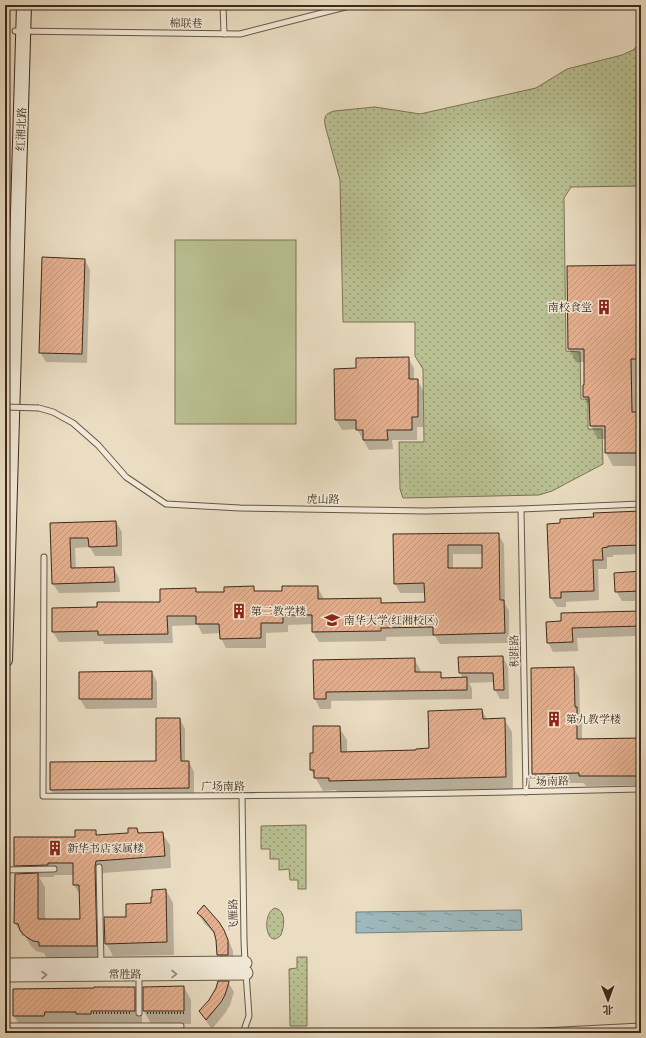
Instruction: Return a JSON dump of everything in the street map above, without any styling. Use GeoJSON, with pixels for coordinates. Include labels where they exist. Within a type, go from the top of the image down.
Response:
{"type":"FeatureCollection","features":[{"type":"Feature","properties":{"kind":"main road","name":"红湘北路"},"geometry":{"type":"LineString","coordinates":[[5,660],[19,31],[15,5]]}},
{"type":"Feature","properties":{"kind":"main road","name":"红湘北路"},"geometry":{"type":"LineString","coordinates":[[5,340],[19,31],[24,5]]}},
{"type":"Feature","properties":{"kind":"street","name":"常胜路"},"geometry":{"type":"LineString","coordinates":[[5,965],[101,970]]}},
{"type":"Feature","properties":{"kind":"street","name":"常胜路"},"geometry":{"type":"LineString","coordinates":[[5,975],[101,970],[246,968]]}},
{"type":"Feature","properties":{"kind":"lane"},"geometry":{"type":"LineString","coordinates":[[223,5],[224,34]]}},
{"type":"Feature","properties":{"kind":"lane","name":"棉联巷"},"geometry":{"type":"LineString","coordinates":[[19,31],[240,34],[331,8],[353,5]]}},
{"type":"Feature","properties":{"kind":"lane","name":"虎山路"},"geometry":{"type":"LineString","coordinates":[[5,407],[39,408],[53,412],[73,423],[98,445],[126,477],[166,504],[240,508],[410,511],[521,509],[641,504]]}},
{"type":"Feature","properties":{"kind":"lane","name":"积跬路"},"geometry":{"type":"LineString","coordinates":[[521,509],[526,792]]}},
{"type":"Feature","properties":{"kind":"lane","name":"广场南路"},"geometry":{"type":"LineString","coordinates":[[44,557],[43,796],[242,796],[641,789]]}},
{"type":"Feature","properties":{"kind":"lane","name":"飞雁路"},"geometry":{"type":"LineString","coordinates":[[242,796],[244,940],[249,1016],[243,1033]]}},
{"type":"Feature","properties":{"kind":"lane"},"geometry":{"type":"LineString","coordinates":[[99,867],[101,970]]}},
{"type":"Feature","properties":{"kind":"lane"},"geometry":{"type":"LineString","coordinates":[[5,870],[54,869]]}},
{"type":"Feature","properties":{"kind":"lane"},"geometry":{"type":"LineString","coordinates":[[139,969],[139,1014]]}},
{"type":"Feature","properties":{"kind":"lane"},"geometry":{"type":"LineString","coordinates":[[5,1026],[180,1026]]}},
{"type":"Feature","properties":{"kind":"lane"},"geometry":{"type":"LineString","coordinates":[[504,1033],[641,1026]]}},
{"type":"Feature","properties":{"kind":"green space"},"geometry":{"type":"Polygon","coordinates":[[[641,42],[641,186],[571,187],[564,198],[566,351],[580,352],[581,399],[588,399],[588,429],[602,429],[603,464],[552,491],[539,495],[403,498],[400,489],[399,442],[424,442],[423,369],[415,356],[415,322],[343,322],[340,180],[325,125],[326,116],[334,111],[375,107],[420,114],[536,88],[567,69],[622,55],[633,50],[641,42]]]}},
{"type":"Feature","properties":{"kind":"green space"},"geometry":{"type":"Polygon","coordinates":[[[175,240],[296,240],[296,424],[175,424],[175,240]]]}},
{"type":"Feature","properties":{"kind":"green space"},"geometry":{"type":"Polygon","coordinates":[[[306,825],[306,889],[298,889],[298,880],[290,880],[289,869],[279,870],[279,859],[270,859],[270,849],[261,849],[261,826],[306,825]]]}},
{"type":"Feature","properties":{"kind":"green space"},"geometry":{"type":"Polygon","coordinates":[[[275,908],[281,912],[284,920],[281,935],[276,939],[269,935],[267,929],[268,917],[271,911],[275,908]]]}},
{"type":"Feature","properties":{"kind":"green space"},"geometry":{"type":"Polygon","coordinates":[[[297,957],[307,957],[307,1026],[290,1026],[289,969],[297,968],[297,957]]]}},
{"type":"Feature","properties":{"kind":"water"},"geometry":{"type":"Polygon","coordinates":[[[521,910],[522,930],[356,933],[356,912],[521,910]]]}},
{"type":"Feature","properties":{"kind":"building"},"geometry":{"type":"Polygon","coordinates":[[[42,257],[85,259],[82,354],[39,353],[42,257]]]}},
{"type":"Feature","properties":{"kind":"building","name":"南校食堂"},"geometry":{"type":"Polygon","coordinates":[[[641,265],[641,356],[640,359],[631,359],[632,412],[637,412],[637,453],[605,453],[605,426],[590,426],[589,397],[583,397],[584,349],[568,349],[567,266],[641,265]]]}},
{"type":"Feature","properties":{"kind":"building"},"geometry":{"type":"Polygon","coordinates":[[[409,357],[409,379],[418,379],[418,417],[412,417],[412,430],[387,430],[388,440],[363,440],[363,430],[356,430],[356,420],[335,420],[334,369],[356,368],[356,358],[409,357]]]}},
{"type":"Feature","properties":{"kind":"building"},"geometry":{"type":"Polygon","coordinates":[[[641,511],[641,545],[608,546],[602,548],[603,560],[593,560],[594,591],[561,592],[561,598],[550,598],[547,524],[560,523],[560,519],[594,517],[593,513],[641,511]]]}},
{"type":"Feature","properties":{"kind":"building"},"geometry":{"type":"Polygon","coordinates":[[[116,521],[117,546],[89,547],[88,538],[70,538],[71,568],[114,567],[115,582],[52,584],[50,523],[116,521]]]}},
{"type":"Feature","properties":{"kind":"building"},"geometry":{"type":"Polygon","coordinates":[[[499,533],[500,600],[504,600],[505,633],[433,635],[433,627],[381,628],[381,631],[312,632],[312,615],[283,615],[283,623],[261,623],[261,638],[220,639],[219,624],[196,624],[196,616],[167,616],[168,634],[98,635],[98,631],[52,632],[52,608],[97,607],[97,602],[160,602],[160,589],[196,588],[196,592],[224,592],[224,587],[254,586],[254,591],[282,591],[282,586],[318,586],[318,599],[381,598],[381,603],[425,602],[424,583],[394,584],[393,534],[499,533]],[[448,545],[448,568],[482,568],[482,545],[448,545]]]}},
{"type":"Feature","properties":{"kind":"building"},"geometry":{"type":"Polygon","coordinates":[[[641,571],[641,591],[615,592],[614,573],[641,571]]]}},
{"type":"Feature","properties":{"kind":"building"},"geometry":{"type":"Polygon","coordinates":[[[641,611],[641,626],[572,628],[573,642],[547,643],[546,622],[561,621],[561,613],[641,611]]]}},
{"type":"Feature","properties":{"kind":"building"},"geometry":{"type":"Polygon","coordinates":[[[503,656],[504,690],[494,690],[493,673],[459,673],[458,657],[503,656]]]}},
{"type":"Feature","properties":{"kind":"building"},"geometry":{"type":"Polygon","coordinates":[[[415,658],[415,672],[441,672],[441,678],[467,677],[467,690],[326,692],[326,699],[314,699],[313,660],[415,658]]]}},
{"type":"Feature","properties":{"kind":"building","name":"第九教学楼"},"geometry":{"type":"Polygon","coordinates":[[[574,667],[575,707],[577,707],[577,739],[641,738],[641,776],[579,776],[579,773],[532,774],[531,668],[574,667]]]}},
{"type":"Feature","properties":{"kind":"building"},"geometry":{"type":"Polygon","coordinates":[[[152,671],[152,699],[79,699],[79,672],[152,671]]]}},
{"type":"Feature","properties":{"kind":"building"},"geometry":{"type":"Polygon","coordinates":[[[482,709],[483,719],[505,718],[506,777],[329,781],[329,778],[314,778],[314,770],[310,770],[310,753],[313,753],[313,726],[340,726],[341,752],[416,750],[429,748],[428,711],[482,709]]]}},
{"type":"Feature","properties":{"kind":"building"},"geometry":{"type":"Polygon","coordinates":[[[156,718],[180,718],[181,761],[189,761],[189,788],[50,790],[50,762],[156,761],[156,718]]]}},
{"type":"Feature","properties":{"kind":"building"},"geometry":{"type":"Polygon","coordinates":[[[128,828],[137,828],[138,833],[163,832],[165,856],[96,861],[97,946],[39,946],[39,942],[33,941],[25,936],[20,930],[18,924],[14,923],[15,874],[38,873],[38,919],[80,919],[79,885],[73,885],[73,863],[48,863],[48,865],[14,866],[14,837],[75,837],[75,830],[96,830],[96,835],[128,833],[128,828]]]}},
{"type":"Feature","properties":{"kind":"building"},"geometry":{"type":"Polygon","coordinates":[[[166,889],[167,942],[105,944],[104,917],[126,917],[126,904],[151,903],[152,890],[166,889]]]}},
{"type":"Feature","properties":{"kind":"building"},"geometry":{"type":"Polygon","coordinates":[[[204,905],[224,930],[228,940],[228,955],[217,955],[214,932],[197,913],[204,905]]]}},
{"type":"Feature","properties":{"kind":"building"},"geometry":{"type":"Polygon","coordinates":[[[218,981],[229,982],[221,1002],[206,1020],[199,1011],[209,1000],[218,981]]]}},
{"type":"Feature","properties":{"kind":"building"},"geometry":{"type":"Polygon","coordinates":[[[184,986],[184,1011],[143,1011],[143,987],[184,986]]]}},
{"type":"Feature","properties":{"kind":"building"},"geometry":{"type":"Polygon","coordinates":[[[135,987],[135,1011],[91,1011],[91,1014],[76,1014],[76,1012],[45,1012],[44,1016],[13,1016],[13,989],[135,987]]]}},
{"type":"Feature","properties":{"kind":"place","name":"南校食堂"},"geometry":{"type":"Point","coordinates":[604,307]}},
{"type":"Feature","properties":{"kind":"place","name":"第二教学楼"},"geometry":{"type":"Point","coordinates":[239,611]}},
{"type":"Feature","properties":{"kind":"place","name":"南华大学(红湘校区)"},"geometry":{"type":"Point","coordinates":[332,620]}},
{"type":"Feature","properties":{"kind":"place","name":"第九教学楼"},"geometry":{"type":"Point","coordinates":[554,719]}},
{"type":"Feature","properties":{"kind":"place","name":"新华书店家属楼"},"geometry":{"type":"Point","coordinates":[55,848]}}]}
